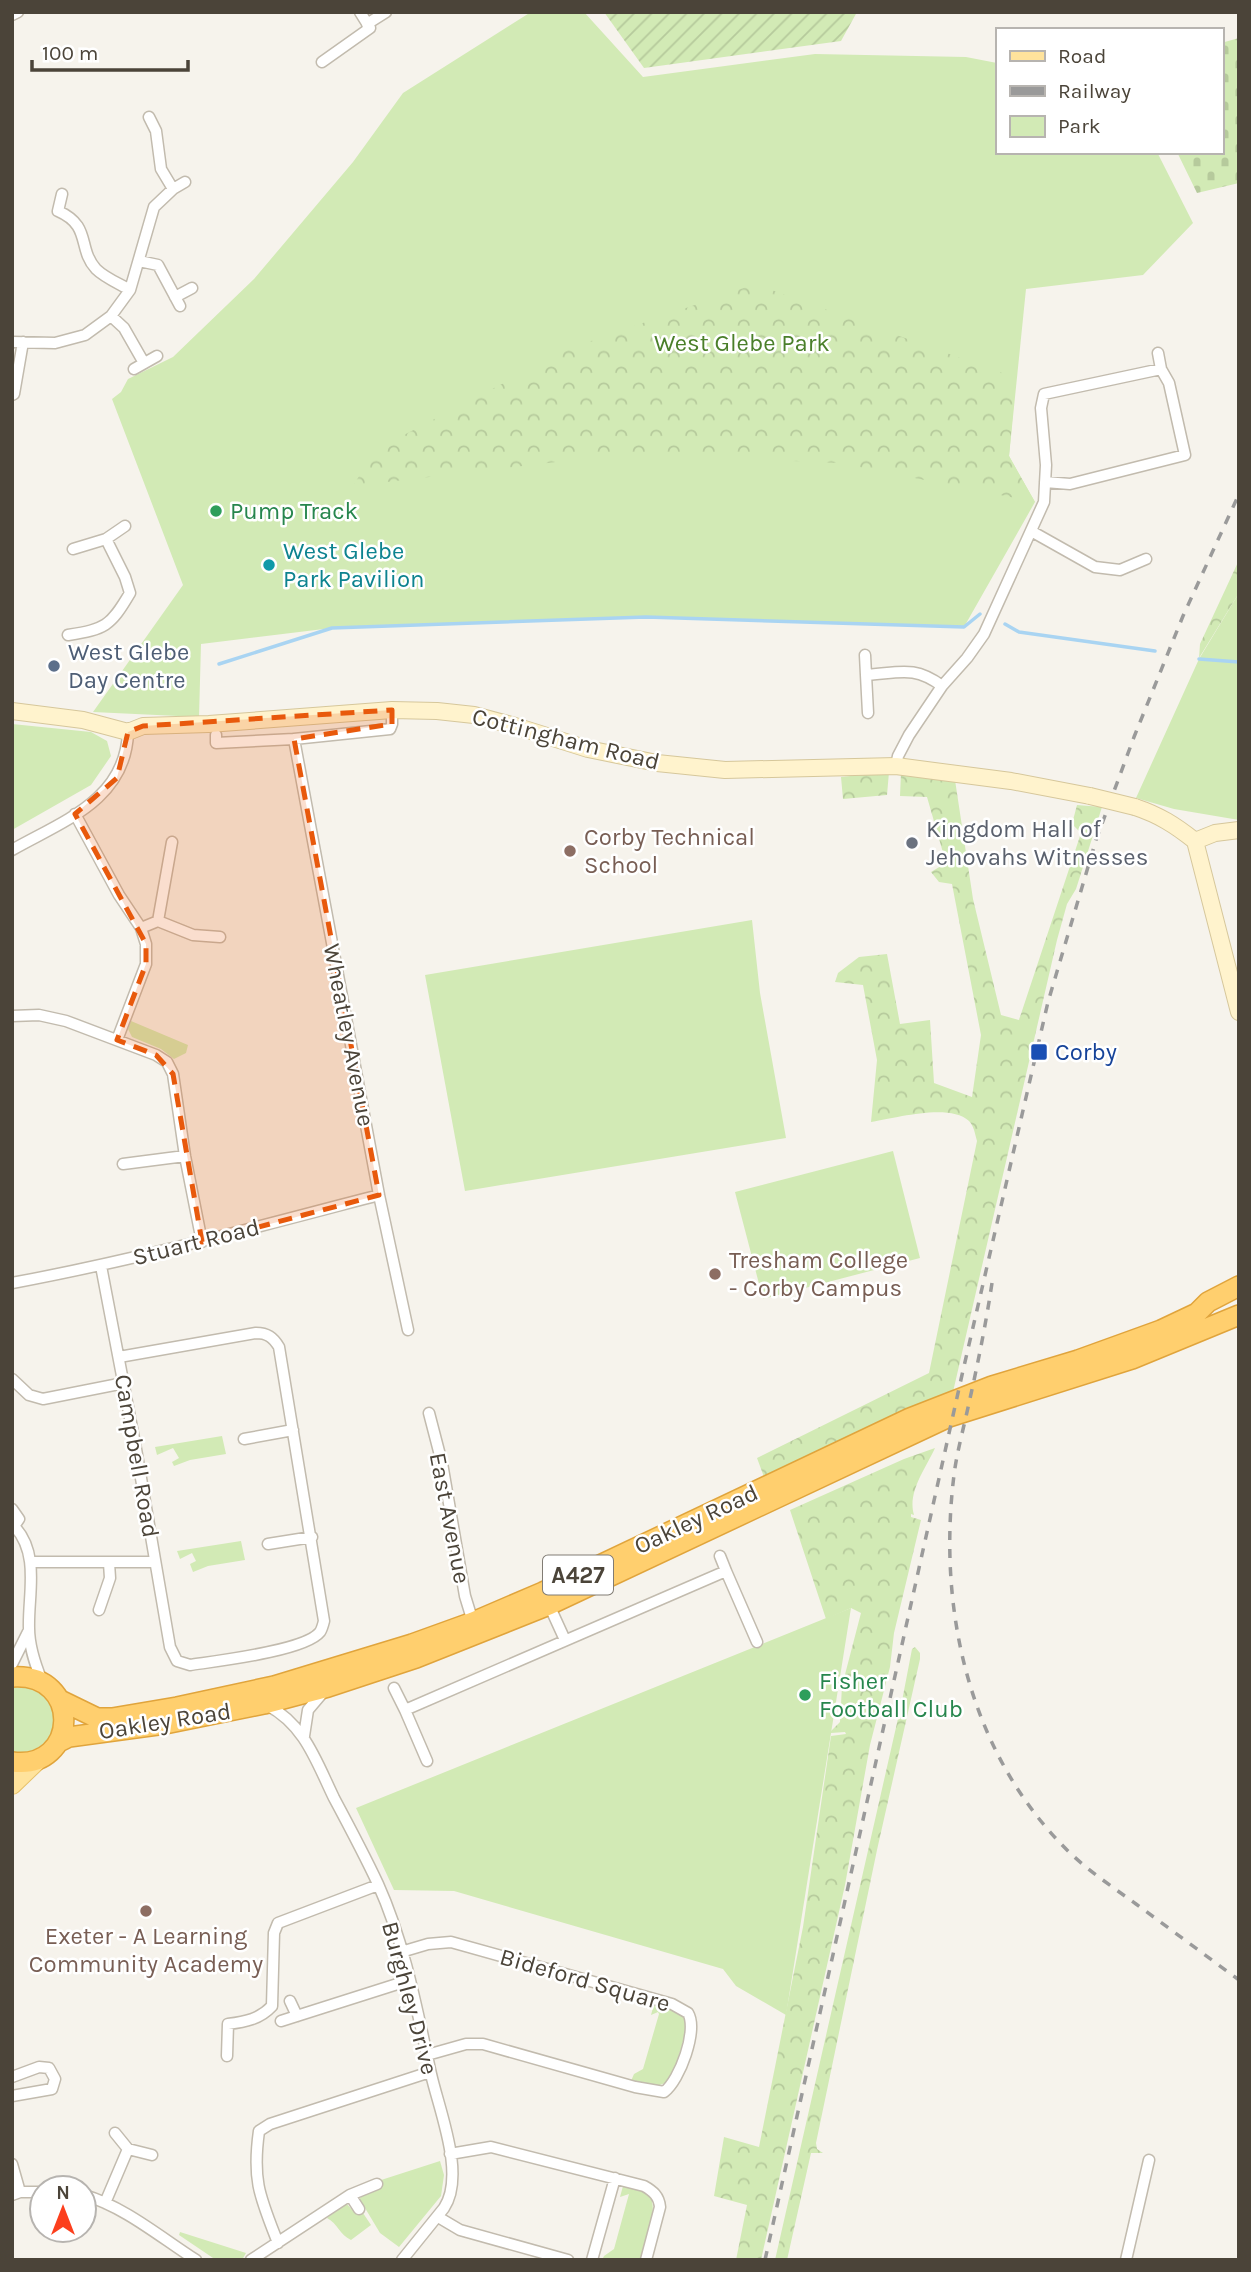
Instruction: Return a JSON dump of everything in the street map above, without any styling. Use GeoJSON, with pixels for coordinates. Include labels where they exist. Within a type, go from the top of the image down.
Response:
{"type":"FeatureCollection","features":[{"type":"Feature","properties":{"kind":"highway","name":"Oakley Road"},"geometry":{"type":"LineString","coordinates":[[60,1700],[97,1718],[177,1707],[274,1686],[351,1664],[473,1622],[910,1418],[992,1386],[1133,1341],[1197,1313],[1208,1302],[1239,1286]]}},
{"type":"Feature","properties":{"kind":"highway"},"geometry":{"type":"LineString","coordinates":[[1197,1313],[1239,1303]]}},
{"type":"Feature","properties":{"kind":"highway","name":"Oakley Road"},"geometry":{"type":"LineString","coordinates":[[58,1742],[69,1737],[165,1724],[264,1704],[416,1658],[549,1605],[949,1417],[1132,1359],[1239,1315]]}},
{"type":"Feature","properties":{"kind":"highway"},"geometry":{"type":"LineString","coordinates":[[12,1677],[25,1676],[42,1681],[54,1691],[64,1714],[64,1730],[48,1754],[38,1760],[12,1762]]}},
{"type":"Feature","properties":{"kind":"main road"},"geometry":{"type":"LineString","coordinates":[[12,1785],[38,1760]]}},
{"type":"Feature","properties":{"kind":"street"},"geometry":{"type":"LineString","coordinates":[[12,15],[18,12]]}},
{"type":"Feature","properties":{"kind":"street"},"geometry":{"type":"LineString","coordinates":[[322,62],[370,28],[359,12]]}},
{"type":"Feature","properties":{"kind":"street"},"geometry":{"type":"LineString","coordinates":[[367,24],[386,12]]}},
{"type":"Feature","properties":{"kind":"street"},"geometry":{"type":"LineString","coordinates":[[149,117],[156,131],[161,169],[173,189]]}},
{"type":"Feature","properties":{"kind":"street"},"geometry":{"type":"LineString","coordinates":[[144,136],[156,131]]}},
{"type":"Feature","properties":{"kind":"street"},"geometry":{"type":"LineString","coordinates":[[12,395],[16,384],[18,342],[55,343],[85,335],[111,316],[130,290],[154,207],[185,182]]}},
{"type":"Feature","properties":{"kind":"street"},"geometry":{"type":"LineString","coordinates":[[62,194],[58,211],[69,215],[82,231],[87,254],[97,270],[130,290]]}},
{"type":"Feature","properties":{"kind":"street"},"geometry":{"type":"LineString","coordinates":[[139,261],[158,265],[178,301],[192,289]]}},
{"type":"Feature","properties":{"kind":"street"},"geometry":{"type":"LineString","coordinates":[[111,316],[124,328],[144,363]]}},
{"type":"Feature","properties":{"kind":"street"},"geometry":{"type":"LineString","coordinates":[[1045,482],[1070,484],[1185,456],[1169,383],[1161,369],[1158,353]]}},
{"type":"Feature","properties":{"kind":"street"},"geometry":{"type":"LineString","coordinates":[[134,369],[157,356]]}},
{"type":"Feature","properties":{"kind":"street"},"geometry":{"type":"LineString","coordinates":[[896,766],[909,736],[942,686],[984,634],[1044,502],[1046,465],[1041,408],[1044,394],[1161,369]]}},
{"type":"Feature","properties":{"kind":"street"},"geometry":{"type":"LineString","coordinates":[[73,549],[106,539],[125,526]]}},
{"type":"Feature","properties":{"kind":"street"},"geometry":{"type":"LineString","coordinates":[[1031,531],[1095,567],[1120,570],[1146,559]]}},
{"type":"Feature","properties":{"kind":"street"},"geometry":{"type":"LineString","coordinates":[[68,635],[98,630],[108,623],[130,593],[125,576],[106,539]]}},
{"type":"Feature","properties":{"kind":"street"},"geometry":{"type":"LineString","coordinates":[[865,655],[868,713]]}},
{"type":"Feature","properties":{"kind":"street"},"geometry":{"type":"LineString","coordinates":[[866,675],[910,671],[926,674],[942,686]]}},
{"type":"Feature","properties":{"kind":"street"},"geometry":{"type":"LineString","coordinates":[[216,735],[216,743],[294,739],[390,729],[392,710]]}},
{"type":"Feature","properties":{"kind":"street","name":"Cottingham Road"},"geometry":{"type":"LineString","coordinates":[[12,711],[83,720],[128,732],[143,726],[220,724],[392,710],[438,710],[474,715],[620,757],[692,767],[724,770],[896,766],[999,779],[1135,807],[1165,818],[1195,841]]}},
{"type":"Feature","properties":{"kind":"street"},"geometry":{"type":"LineString","coordinates":[[12,850],[104,794],[117,778],[128,750],[128,732]]}},
{"type":"Feature","properties":{"kind":"street","name":"Wheatley Avenue"},"geometry":{"type":"LineString","coordinates":[[294,739],[379,1195],[408,1330]]}},
{"type":"Feature","properties":{"kind":"street"},"geometry":{"type":"LineString","coordinates":[[75,814],[142,929],[146,944],[146,964],[117,1040]]}},
{"type":"Feature","properties":{"kind":"street"},"geometry":{"type":"LineString","coordinates":[[1239,830],[1215,833],[1195,841],[1239,1012]]}},
{"type":"Feature","properties":{"kind":"street"},"geometry":{"type":"LineString","coordinates":[[158,921],[172,842]]}},
{"type":"Feature","properties":{"kind":"street"},"geometry":{"type":"LineString","coordinates":[[142,929],[158,921]]}},
{"type":"Feature","properties":{"kind":"street"},"geometry":{"type":"LineString","coordinates":[[158,921],[193,939],[220,937]]}},
{"type":"Feature","properties":{"kind":"street"},"geometry":{"type":"LineString","coordinates":[[12,1016],[39,1015],[52,1018],[117,1040],[167,1062],[175,1087],[202,1242]]}},
{"type":"Feature","properties":{"kind":"street"},"geometry":{"type":"LineString","coordinates":[[123,1164],[185,1156]]}},
{"type":"Feature","properties":{"kind":"street","name":"Stuart Road"},"geometry":{"type":"LineString","coordinates":[[12,1283],[101,1266],[202,1242],[379,1195]]}},
{"type":"Feature","properties":{"kind":"street","name":"Campbell Road"},"geometry":{"type":"LineString","coordinates":[[101,1266],[170,1647],[177,1661],[190,1665],[296,1646],[320,1632],[324,1621],[312,1536]]}},
{"type":"Feature","properties":{"kind":"street"},"geometry":{"type":"LineString","coordinates":[[119,1357],[265,1333],[279,1347],[312,1536],[268,1544]]}},
{"type":"Feature","properties":{"kind":"street"},"geometry":{"type":"LineString","coordinates":[[26,1373],[14,1380],[29,1395],[43,1399],[124,1382]]}},
{"type":"Feature","properties":{"kind":"street","name":"East Avenue"},"geometry":{"type":"LineString","coordinates":[[429,1413],[442,1463],[465,1596],[473,1622]]}},
{"type":"Feature","properties":{"kind":"street"},"geometry":{"type":"LineString","coordinates":[[244,1439],[293,1430]]}},
{"type":"Feature","properties":{"kind":"street"},"geometry":{"type":"LineString","coordinates":[[12,1509],[19,1519],[14,1528],[23,1536],[31,1562],[29,1630],[33,1657],[42,1681]]}},
{"type":"Feature","properties":{"kind":"street"},"geometry":{"type":"LineString","coordinates":[[720,1556],[757,1642]]}},
{"type":"Feature","properties":{"kind":"street"},"geometry":{"type":"LineString","coordinates":[[31,1562],[155,1562]]}},
{"type":"Feature","properties":{"kind":"street"},"geometry":{"type":"LineString","coordinates":[[99,1610],[110,1578],[109,1563]]}},
{"type":"Feature","properties":{"kind":"street"},"geometry":{"type":"LineString","coordinates":[[405,1710],[726,1571]]}},
{"type":"Feature","properties":{"kind":"street"},"geometry":{"type":"LineString","coordinates":[[549,1605],[565,1640]]}},
{"type":"Feature","properties":{"kind":"street"},"geometry":{"type":"LineString","coordinates":[[12,1664],[17,1659],[29,1630]]}},
{"type":"Feature","properties":{"kind":"street"},"geometry":{"type":"LineString","coordinates":[[304,1736],[308,1710],[328,1686]]}},
{"type":"Feature","properties":{"kind":"street"},"geometry":{"type":"LineString","coordinates":[[394,1688],[428,1760]]}},
{"type":"Feature","properties":{"kind":"street"},"geometry":{"type":"LineString","coordinates":[[264,1704],[287,1717],[304,1736]]}},
{"type":"Feature","properties":{"kind":"street","name":"Burghley Drive"},"geometry":{"type":"LineString","coordinates":[[304,1736],[378,1885],[410,1980],[450,2154],[452,2175],[449,2201],[402,2260]]}},
{"type":"Feature","properties":{"kind":"street"},"geometry":{"type":"LineString","coordinates":[[227,2056],[228,2024],[256,2018],[265,2014],[272,2006],[274,1933],[278,1923],[378,1885]]}},
{"type":"Feature","properties":{"kind":"street","name":"Bideford Square"},"geometry":{"type":"LineString","coordinates":[[401,1952],[428,1944],[451,1942],[671,2004],[688,2013],[693,2024],[678,2074],[664,2092],[635,2087],[484,2043],[466,2043],[427,2055]]}},
{"type":"Feature","properties":{"kind":"street"},"geometry":{"type":"LineString","coordinates":[[281,2021],[410,1980]]}},
{"type":"Feature","properties":{"kind":"street"},"geometry":{"type":"LineString","coordinates":[[290,2001],[297,2016]]}},
{"type":"Feature","properties":{"kind":"street"},"geometry":{"type":"LineString","coordinates":[[12,2077],[39,2067],[49,2068],[55,2079],[52,2089],[12,2096]]}},
{"type":"Feature","properties":{"kind":"street"},"geometry":{"type":"LineString","coordinates":[[278,2243],[259,2194],[256,2178],[259,2131],[270,2124],[430,2072]]}},
{"type":"Feature","properties":{"kind":"street"},"geometry":{"type":"LineString","coordinates":[[115,2133],[128,2149],[152,2155]]}},
{"type":"Feature","properties":{"kind":"street"},"geometry":{"type":"LineString","coordinates":[[450,2154],[491,2147],[653,2190],[659,2201],[658,2215],[646,2260]]}},
{"type":"Feature","properties":{"kind":"street"},"geometry":{"type":"LineString","coordinates":[[105,2203],[128,2149]]}},
{"type":"Feature","properties":{"kind":"street"},"geometry":{"type":"LineString","coordinates":[[1126,2260],[1149,2160]]}},
{"type":"Feature","properties":{"kind":"street"},"geometry":{"type":"LineString","coordinates":[[12,2164],[16,2194]]}},
{"type":"Feature","properties":{"kind":"street"},"geometry":{"type":"LineString","coordinates":[[592,2260],[615,2178]]}},
{"type":"Feature","properties":{"kind":"street"},"geometry":{"type":"LineString","coordinates":[[251,2260],[350,2195],[377,2185]]}},
{"type":"Feature","properties":{"kind":"street"},"geometry":{"type":"LineString","coordinates":[[350,2195],[359,2208]]}},
{"type":"Feature","properties":{"kind":"street"},"geometry":{"type":"LineString","coordinates":[[98,2200],[128,2215],[196,2260]]}},
{"type":"Feature","properties":{"kind":"street"},"geometry":{"type":"LineString","coordinates":[[438,2217],[460,2230],[568,2260]]}},
{"type":"Feature","properties":{"kind":"highlighted area"},"geometry":{"type":"Polygon","coordinates":[[[392,710],[392,724],[294,739],[379,1195],[202,1242],[173,1074],[156,1055],[117,1040],[146,964],[146,944],[75,814],[117,778],[128,732],[143,726],[392,710]]]}},
{"type":"Feature","properties":{"kind":"green space","name":"West Glebe Park"},"geometry":{"type":"Polygon","coordinates":[[[531,12],[584,12],[643,77],[815,54],[966,57],[996,63],[996,154],[1158,154],[1193,223],[1143,275],[1026,289],[1009,456],[1035,502],[964,627],[646,617],[332,628],[201,644],[199,717],[93,712],[183,585],[112,399],[121,392],[128,379],[173,357],[254,279],[353,162],[403,93],[531,12]]]}},
{"type":"Feature","properties":{"kind":"green space"},"geometry":{"type":"Polygon","coordinates":[[[604,12],[857,12],[841,41],[644,68],[604,12]]]}},
{"type":"Feature","properties":{"kind":"green space"},"geometry":{"type":"Polygon","coordinates":[[[1239,38],[1239,183],[1197,193],[1178,154],[1223,154],[1223,42],[1239,38]]]}},
{"type":"Feature","properties":{"kind":"green space"},"geometry":{"type":"Polygon","coordinates":[[[755,284],[1016,378],[1009,456],[1035,502],[839,463],[623,454],[353,486],[375,450],[571,348],[755,284]]]}},
{"type":"Feature","properties":{"kind":"green space"},"geometry":{"type":"Polygon","coordinates":[[[1239,560],[1239,593],[1199,658],[1200,644],[1239,560]]]}},
{"type":"Feature","properties":{"kind":"green space"},"geometry":{"type":"Polygon","coordinates":[[[1239,593],[1239,820],[1174,809],[1136,798],[1199,659],[1239,593]]]}},
{"type":"Feature","properties":{"kind":"green space"},"geometry":{"type":"Polygon","coordinates":[[[12,724],[91,732],[107,741],[111,756],[91,785],[12,830],[12,724]]]}},
{"type":"Feature","properties":{"kind":"green space"},"geometry":{"type":"Polygon","coordinates":[[[889,772],[887,795],[843,799],[841,777],[889,772]]]}},
{"type":"Feature","properties":{"kind":"green space"},"geometry":{"type":"Polygon","coordinates":[[[901,773],[955,780],[973,899],[1001,1015],[1019,1020],[1081,833],[1072,824],[1077,805],[1102,807],[1057,940],[953,1392],[764,1477],[757,1458],[929,1373],[977,1141],[969,1121],[949,1113],[922,1113],[871,1122],[877,1060],[863,985],[835,982],[838,973],[859,957],[887,954],[900,1024],[930,1020],[934,1083],[972,1097],[981,1035],[952,884],[939,882],[931,872],[946,863],[927,797],[900,796],[901,773]]]}},
{"type":"Feature","properties":{"kind":"green space"},"geometry":{"type":"Polygon","coordinates":[[[752,920],[760,993],[786,1138],[465,1191],[425,975],[752,920]]]}},
{"type":"Feature","properties":{"kind":"green space"},"geometry":{"type":"Polygon","coordinates":[[[131,1021],[188,1045],[186,1053],[174,1059],[161,1049],[132,1037],[128,1029],[131,1021]]]}},
{"type":"Feature","properties":{"kind":"green space"},"geometry":{"type":"Polygon","coordinates":[[[893,1151],[920,1258],[763,1299],[735,1192],[893,1151]]]}},
{"type":"Feature","properties":{"kind":"green space"},"geometry":{"type":"Polygon","coordinates":[[[222,1436],[226,1454],[190,1460],[174,1466],[172,1462],[179,1458],[173,1448],[157,1455],[155,1447],[222,1436]]]}},
{"type":"Feature","properties":{"kind":"green space"},"geometry":{"type":"Polygon","coordinates":[[[935,1448],[918,1480],[913,1498],[914,1515],[911,1514],[911,1517],[921,1520],[894,1633],[890,1667],[870,1745],[845,1885],[761,2260],[736,2260],[747,2205],[714,2196],[724,2137],[759,2147],[803,1927],[831,1736],[846,1734],[831,1731],[840,1722],[842,1686],[861,1613],[851,1608],[826,1619],[790,1510],[935,1448]]]}},
{"type":"Feature","properties":{"kind":"green space"},"geometry":{"type":"Polygon","coordinates":[[[241,1541],[245,1560],[208,1566],[193,1572],[190,1564],[196,1561],[192,1553],[180,1559],[177,1551],[241,1541]]]}},
{"type":"Feature","properties":{"kind":"green space"},"geometry":{"type":"Polygon","coordinates":[[[851,1608],[786,2015],[736,1986],[723,1969],[454,1891],[394,1890],[356,1808],[851,1608]]]}},
{"type":"Feature","properties":{"kind":"green space"},"geometry":{"type":"Polygon","coordinates":[[[915,1647],[920,1653],[920,1659],[816,2143],[817,2149],[823,2153],[811,2153],[787,2260],[775,2260],[912,1649],[915,1647]]]}},
{"type":"Feature","properties":{"kind":"green space"},"geometry":{"type":"Polygon","coordinates":[[[30,1686],[46,1697],[54,1709],[54,1729],[42,1745],[33,1750],[12,1752],[12,1687],[30,1686]]]}},
{"type":"Feature","properties":{"kind":"green space"},"geometry":{"type":"Polygon","coordinates":[[[654,2004],[675,2010],[683,2016],[687,2028],[673,2075],[668,2082],[654,2087],[631,2081],[634,2074],[643,2069],[659,2014],[658,2012],[651,2015],[654,2004]]]}},
{"type":"Feature","properties":{"kind":"green space"},"geometry":{"type":"Polygon","coordinates":[[[440,2161],[444,2175],[441,2196],[399,2247],[380,2233],[365,2208],[360,2209],[360,2198],[380,2188],[378,2181],[440,2161]]]}},
{"type":"Feature","properties":{"kind":"green space"},"geometry":{"type":"Polygon","coordinates":[[[623,2186],[644,2192],[652,2201],[648,2236],[640,2260],[602,2260],[614,2249],[629,2194],[620,2197],[623,2186]]]}},
{"type":"Feature","properties":{"kind":"green space"},"geometry":{"type":"Polygon","coordinates":[[[346,2203],[355,2213],[361,2210],[371,2225],[351,2240],[327,2218],[346,2203]]]}},
{"type":"Feature","properties":{"kind":"green space"},"geometry":{"type":"Polygon","coordinates":[[[180,2232],[246,2253],[242,2260],[216,2260],[179,2235],[180,2232]]]}},
{"type":"Feature","properties":{"kind":"waterway"},"geometry":{"type":"LineString","coordinates":[[219,664],[332,628],[646,617],[964,627],[980,614]]}},
{"type":"Feature","properties":{"kind":"waterway"},"geometry":{"type":"LineString","coordinates":[[1005,624],[1019,632],[1155,651]]}},
{"type":"Feature","properties":{"kind":"waterway"},"geometry":{"type":"LineString","coordinates":[[1199,659],[1239,662]]}},
{"type":"Feature","properties":{"kind":"railway"},"geometry":{"type":"LineString","coordinates":[[765,2260],[1048,1002],[1096,840],[1134,737],[1183,616],[1239,494]]}},
{"type":"Feature","properties":{"kind":"railway"},"geometry":{"type":"LineString","coordinates":[[992,1283],[979,1358],[955,1466],[950,1526],[951,1578],[957,1628],[968,1678],[985,1726],[1007,1771],[1035,1814],[1069,1852],[1102,1880],[1239,1980]]}},
{"type":"Feature","properties":{"kind":"place","name":"Pump Track"},"geometry":{"type":"Point","coordinates":[216,511]}},
{"type":"Feature","properties":{"kind":"place","name":"West Glebe Park Pavilion"},"geometry":{"type":"Point","coordinates":[269,565]}},
{"type":"Feature","properties":{"kind":"place","name":"West Glebe Day Centre"},"geometry":{"type":"Point","coordinates":[54,666]}},
{"type":"Feature","properties":{"kind":"place","name":"Kingdom Hall of Jehovahs Witnesses"},"geometry":{"type":"Point","coordinates":[912,843]}},
{"type":"Feature","properties":{"kind":"place","name":"Corby Technical School"},"geometry":{"type":"Point","coordinates":[570,851]}},
{"type":"Feature","properties":{"kind":"place","name":"Corby"},"geometry":{"type":"Point","coordinates":[1039,1052]}},
{"type":"Feature","properties":{"kind":"place","name":"Tresham College - Corby Campus"},"geometry":{"type":"Point","coordinates":[715,1274]}},
{"type":"Feature","properties":{"kind":"place","name":"Fisher Football Club"},"geometry":{"type":"Point","coordinates":[805,1695]}},
{"type":"Feature","properties":{"kind":"place","name":"Exeter - A Learning Community Academy"},"geometry":{"type":"Point","coordinates":[146,1911]}}]}
